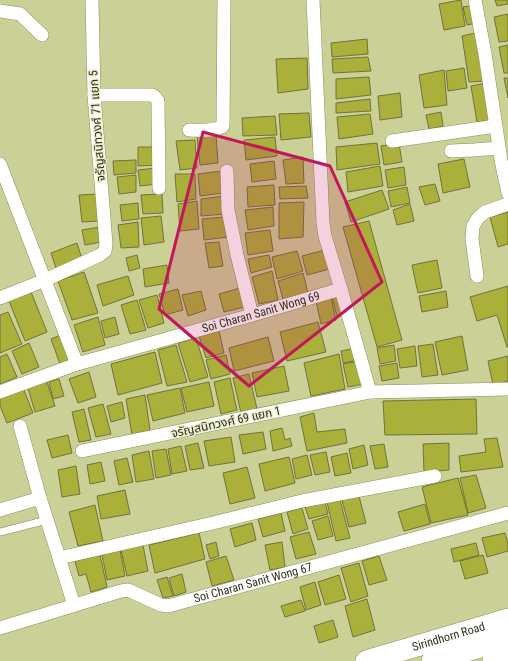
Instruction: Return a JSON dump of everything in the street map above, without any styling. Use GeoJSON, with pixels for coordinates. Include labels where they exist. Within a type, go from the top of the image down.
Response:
{"type":"FeatureCollection","features":[{"type":"Feature","properties":{"kind":"main road","name":"Sirindhorn Road"},"geometry":{"type":"LineString","coordinates":[[366,661],[508,619]]}},
{"type":"Feature","properties":{"kind":"main road","name":"Sirindhorn Road"},"geometry":{"type":"LineString","coordinates":[[432,661],[508,639]]}},
{"type":"Feature","properties":{"kind":"main road"},"geometry":{"type":"LineString","coordinates":[[493,661],[508,657]]}},
{"type":"Feature","properties":{"kind":"street","name":"จรัญสนิทวงศ์ 71 แยก 5"},"geometry":{"type":"LineString","coordinates":[[45,280],[100,255],[105,251],[106,244],[94,95],[92,0]]}},
{"type":"Feature","properties":{"kind":"street"},"geometry":{"type":"LineString","coordinates":[[189,130],[215,130],[223,126],[224,0]]}},
{"type":"Feature","properties":{"kind":"street"},"geometry":{"type":"LineString","coordinates":[[313,0],[323,223],[325,236],[370,392],[508,389]]}},
{"type":"Feature","properties":{"kind":"street"},"geometry":{"type":"LineString","coordinates":[[475,0],[485,54],[499,148],[508,193]]}},
{"type":"Feature","properties":{"kind":"street"},"geometry":{"type":"LineString","coordinates":[[0,11],[20,14],[42,35]]}},
{"type":"Feature","properties":{"kind":"street"},"geometry":{"type":"LineString","coordinates":[[94,95],[154,95],[158,101],[159,188]]}},
{"type":"Feature","properties":{"kind":"street"},"geometry":{"type":"LineString","coordinates":[[392,141],[496,126]]}},
{"type":"Feature","properties":{"kind":"street"},"geometry":{"type":"LineString","coordinates":[[451,151],[499,148]]}},
{"type":"Feature","properties":{"kind":"street"},"geometry":{"type":"LineString","coordinates":[[0,164],[77,364]]}},
{"type":"Feature","properties":{"kind":"street"},"geometry":{"type":"LineString","coordinates":[[227,170],[228,210],[237,255],[252,315]]}},
{"type":"Feature","properties":{"kind":"street"},"geometry":{"type":"LineString","coordinates":[[477,276],[472,239],[473,226],[478,218],[485,212],[508,204]]}},
{"type":"Feature","properties":{"kind":"street"},"geometry":{"type":"LineString","coordinates":[[0,298],[45,280]]}},
{"type":"Feature","properties":{"kind":"street","name":"Soi Charan Sanit Wong 69"},"geometry":{"type":"LineString","coordinates":[[0,392],[77,364],[341,289]]}},
{"type":"Feature","properties":{"kind":"street","name":"จรัญสนิทวงศ์ 69 แยก 1"},"geometry":{"type":"LineString","coordinates":[[82,451],[370,392]]}},
{"type":"Feature","properties":{"kind":"street"},"geometry":{"type":"LineString","coordinates":[[20,426],[40,498],[74,605]]}},
{"type":"Feature","properties":{"kind":"street"},"geometry":{"type":"LineString","coordinates":[[59,558],[302,501],[435,476]]}},
{"type":"Feature","properties":{"kind":"street"},"geometry":{"type":"LineString","coordinates":[[0,510],[40,498]]}},
{"type":"Feature","properties":{"kind":"street","name":"Soi Charan Sanit Wong 67"},"geometry":{"type":"LineString","coordinates":[[0,628],[128,590],[162,605],[168,606],[508,513]]}},
{"type":"Feature","properties":{"kind":"lane"},"geometry":{"type":"LineString","coordinates":[[0,532],[47,520]]}},
{"type":"Feature","properties":{"kind":"highlighted area"},"geometry":{"type":"Polygon","coordinates":[[[203,132],[330,166],[382,282],[249,386],[159,309],[203,132]]]}},
{"type":"Feature","properties":{"kind":"building"},"geometry":{"type":"Polygon","coordinates":[[[461,0],[465,26],[444,30],[439,4],[461,0]]]}},
{"type":"Feature","properties":{"kind":"building"},"geometry":{"type":"Polygon","coordinates":[[[495,0],[508,0],[508,4],[497,6],[495,0]]]}},
{"type":"Feature","properties":{"kind":"building"},"geometry":{"type":"Polygon","coordinates":[[[475,5],[477,23],[467,25],[463,7],[475,5]]]}},
{"type":"Feature","properties":{"kind":"building"},"geometry":{"type":"Polygon","coordinates":[[[508,14],[508,41],[499,42],[494,17],[508,14]]]}},
{"type":"Feature","properties":{"kind":"building"},"geometry":{"type":"Polygon","coordinates":[[[480,32],[487,81],[469,82],[462,36],[480,32]]]}},
{"type":"Feature","properties":{"kind":"building"},"geometry":{"type":"Polygon","coordinates":[[[367,39],[368,54],[332,57],[331,43],[367,39]]]}},
{"type":"Feature","properties":{"kind":"building"},"geometry":{"type":"Polygon","coordinates":[[[508,45],[508,73],[504,73],[499,47],[508,45]]]}},
{"type":"Feature","properties":{"kind":"building"},"geometry":{"type":"Polygon","coordinates":[[[368,57],[371,71],[333,73],[332,59],[368,57]]]}},
{"type":"Feature","properties":{"kind":"building"},"geometry":{"type":"Polygon","coordinates":[[[307,58],[308,89],[278,93],[276,59],[307,58]]]}},
{"type":"Feature","properties":{"kind":"building"},"geometry":{"type":"Polygon","coordinates":[[[464,68],[467,88],[448,91],[446,71],[464,68]]]}},
{"type":"Feature","properties":{"kind":"building"},"geometry":{"type":"Polygon","coordinates":[[[444,70],[447,105],[424,108],[419,75],[444,70]]]}},
{"type":"Feature","properties":{"kind":"building"},"geometry":{"type":"Polygon","coordinates":[[[369,77],[371,95],[336,99],[336,79],[369,77]]]}},
{"type":"Feature","properties":{"kind":"building"},"geometry":{"type":"Polygon","coordinates":[[[504,78],[508,78],[508,98],[504,78]]]}},
{"type":"Feature","properties":{"kind":"building"},"geometry":{"type":"Polygon","coordinates":[[[487,83],[492,120],[477,122],[471,86],[487,83]]]}},
{"type":"Feature","properties":{"kind":"building"},"geometry":{"type":"Polygon","coordinates":[[[400,93],[402,117],[380,120],[378,96],[400,93]]]}},
{"type":"Feature","properties":{"kind":"building"},"geometry":{"type":"Polygon","coordinates":[[[370,99],[371,111],[336,113],[336,103],[370,99]]]}},
{"type":"Feature","properties":{"kind":"building"},"geometry":{"type":"Polygon","coordinates":[[[441,112],[443,126],[429,129],[426,115],[441,112]]]}},
{"type":"Feature","properties":{"kind":"building"},"geometry":{"type":"Polygon","coordinates":[[[309,113],[311,137],[281,140],[279,114],[309,113]]]}},
{"type":"Feature","properties":{"kind":"building"},"geometry":{"type":"Polygon","coordinates":[[[370,114],[373,134],[339,139],[337,117],[370,114]]]}},
{"type":"Feature","properties":{"kind":"building"},"geometry":{"type":"Polygon","coordinates":[[[275,116],[277,135],[243,136],[242,118],[275,116]]]}},
{"type":"Feature","properties":{"kind":"building"},"geometry":{"type":"Polygon","coordinates":[[[216,134],[218,163],[200,165],[197,136],[216,134]]]}},
{"type":"Feature","properties":{"kind":"building"},"geometry":{"type":"Polygon","coordinates":[[[275,137],[277,156],[246,160],[244,140],[275,137]]]}},
{"type":"Feature","properties":{"kind":"building"},"geometry":{"type":"Polygon","coordinates":[[[195,140],[197,168],[180,170],[176,141],[195,140]]]}},
{"type":"Feature","properties":{"kind":"building"},"geometry":{"type":"Polygon","coordinates":[[[377,143],[380,164],[337,170],[336,147],[377,143]]]}},
{"type":"Feature","properties":{"kind":"building"},"geometry":{"type":"Polygon","coordinates":[[[399,143],[402,162],[384,165],[381,146],[399,143]]]}},
{"type":"Feature","properties":{"kind":"building"},"geometry":{"type":"Polygon","coordinates":[[[138,147],[157,147],[157,165],[138,166],[138,147]]]}},
{"type":"Feature","properties":{"kind":"building"},"geometry":{"type":"Polygon","coordinates":[[[303,157],[304,183],[286,184],[283,160],[303,157]]]}},
{"type":"Feature","properties":{"kind":"building"},"geometry":{"type":"Polygon","coordinates":[[[464,159],[470,187],[443,193],[438,164],[464,159]]]}},
{"type":"Feature","properties":{"kind":"building"},"geometry":{"type":"Polygon","coordinates":[[[136,160],[136,173],[114,175],[113,161],[136,160]]]}},
{"type":"Feature","properties":{"kind":"building"},"geometry":{"type":"Polygon","coordinates":[[[274,161],[276,179],[252,182],[250,164],[274,161]]]}},
{"type":"Feature","properties":{"kind":"building"},"geometry":{"type":"Polygon","coordinates":[[[380,166],[383,186],[348,192],[346,172],[380,166]]]}},
{"type":"Feature","properties":{"kind":"building"},"geometry":{"type":"Polygon","coordinates":[[[404,167],[406,185],[388,188],[385,170],[404,167]]]}},
{"type":"Feature","properties":{"kind":"building"},"geometry":{"type":"Polygon","coordinates":[[[156,168],[157,184],[140,186],[138,170],[156,168]]]}},
{"type":"Feature","properties":{"kind":"building"},"geometry":{"type":"Polygon","coordinates":[[[222,171],[224,193],[200,196],[198,174],[222,171]]]}},
{"type":"Feature","properties":{"kind":"building"},"geometry":{"type":"Polygon","coordinates":[[[175,174],[195,174],[196,199],[177,202],[175,174]]]}},
{"type":"Feature","properties":{"kind":"building"},"geometry":{"type":"Polygon","coordinates":[[[136,175],[136,192],[119,194],[117,177],[136,175]]]}},
{"type":"Feature","properties":{"kind":"building"},"geometry":{"type":"Polygon","coordinates":[[[435,184],[440,201],[425,205],[419,187],[435,184]]]}},
{"type":"Feature","properties":{"kind":"building"},"geometry":{"type":"Polygon","coordinates":[[[274,185],[275,205],[248,207],[247,187],[274,185]]]}},
{"type":"Feature","properties":{"kind":"building"},"geometry":{"type":"Polygon","coordinates":[[[306,186],[308,198],[280,199],[279,187],[306,186]]]}},
{"type":"Feature","properties":{"kind":"building"},"geometry":{"type":"Polygon","coordinates":[[[407,187],[410,203],[391,207],[388,191],[407,187]]]}},
{"type":"Feature","properties":{"kind":"building"},"geometry":{"type":"Polygon","coordinates":[[[382,190],[389,209],[351,222],[345,202],[382,190]]]}},
{"type":"Feature","properties":{"kind":"building"},"geometry":{"type":"Polygon","coordinates":[[[98,194],[100,221],[82,222],[79,195],[98,194]]]}},
{"type":"Feature","properties":{"kind":"building"},"geometry":{"type":"Polygon","coordinates":[[[162,194],[163,213],[143,214],[141,195],[162,194]]]}},
{"type":"Feature","properties":{"kind":"building"},"geometry":{"type":"Polygon","coordinates":[[[224,196],[226,214],[201,216],[201,199],[224,196]]]}},
{"type":"Feature","properties":{"kind":"building"},"geometry":{"type":"Polygon","coordinates":[[[197,201],[199,229],[180,231],[178,204],[197,201]]]}},
{"type":"Feature","properties":{"kind":"building"},"geometry":{"type":"Polygon","coordinates":[[[304,202],[303,237],[279,239],[279,203],[304,202]]]}},
{"type":"Feature","properties":{"kind":"building"},"geometry":{"type":"Polygon","coordinates":[[[138,203],[139,219],[122,221],[120,205],[138,203]]]}},
{"type":"Feature","properties":{"kind":"building"},"geometry":{"type":"Polygon","coordinates":[[[410,204],[414,221],[397,225],[393,210],[410,204]]]}},
{"type":"Feature","properties":{"kind":"building"},"geometry":{"type":"Polygon","coordinates":[[[273,207],[274,226],[248,230],[245,210],[273,207]]]}},
{"type":"Feature","properties":{"kind":"building"},"geometry":{"type":"Polygon","coordinates":[[[508,212],[508,244],[498,247],[490,217],[508,212]]]}},
{"type":"Feature","properties":{"kind":"building"},"geometry":{"type":"Polygon","coordinates":[[[161,216],[164,242],[144,245],[141,218],[161,216]]]}},
{"type":"Feature","properties":{"kind":"building"},"geometry":{"type":"Polygon","coordinates":[[[224,217],[228,237],[204,240],[202,219],[224,217]]]}},
{"type":"Feature","properties":{"kind":"building"},"geometry":{"type":"Polygon","coordinates":[[[369,221],[402,340],[377,347],[343,227],[369,221]]]}},
{"type":"Feature","properties":{"kind":"building"},"geometry":{"type":"Polygon","coordinates":[[[138,222],[139,247],[121,248],[118,225],[138,222]]]}},
{"type":"Feature","properties":{"kind":"building"},"geometry":{"type":"Polygon","coordinates":[[[100,227],[101,242],[85,245],[82,230],[100,227]]]}},
{"type":"Feature","properties":{"kind":"building"},"geometry":{"type":"Polygon","coordinates":[[[270,230],[273,251],[248,255],[245,233],[270,230]]]}},
{"type":"Feature","properties":{"kind":"building"},"geometry":{"type":"Polygon","coordinates":[[[219,242],[223,266],[209,268],[205,243],[219,242]]]}},
{"type":"Feature","properties":{"kind":"building"},"geometry":{"type":"Polygon","coordinates":[[[77,243],[82,259],[56,268],[51,253],[77,243]]]}},
{"type":"Feature","properties":{"kind":"building"},"geometry":{"type":"Polygon","coordinates":[[[325,250],[330,269],[307,275],[302,256],[325,250]]]}},
{"type":"Feature","properties":{"kind":"building"},"geometry":{"type":"Polygon","coordinates":[[[297,251],[303,271],[277,279],[272,257],[297,251]]]}},
{"type":"Feature","properties":{"kind":"building"},"geometry":{"type":"Polygon","coordinates":[[[137,255],[140,268],[129,271],[126,258],[137,255]]]}},
{"type":"Feature","properties":{"kind":"building"},"geometry":{"type":"Polygon","coordinates":[[[269,255],[272,267],[251,273],[248,259],[269,255]]]}},
{"type":"Feature","properties":{"kind":"building"},"geometry":{"type":"Polygon","coordinates":[[[437,260],[442,288],[418,293],[412,265],[437,260]]]}},
{"type":"Feature","properties":{"kind":"building"},"geometry":{"type":"Polygon","coordinates":[[[167,265],[169,283],[145,287],[143,269],[167,265]]]}},
{"type":"Feature","properties":{"kind":"building"},"geometry":{"type":"Polygon","coordinates":[[[272,271],[278,300],[259,304],[252,277],[272,271]]]}},
{"type":"Feature","properties":{"kind":"building"},"geometry":{"type":"Polygon","coordinates":[[[84,272],[98,313],[72,320],[58,281],[84,272]]]}},
{"type":"Feature","properties":{"kind":"building"},"geometry":{"type":"Polygon","coordinates":[[[303,273],[308,293],[283,299],[278,281],[303,273]]]}},
{"type":"Feature","properties":{"kind":"building"},"geometry":{"type":"Polygon","coordinates":[[[128,276],[134,295],[103,306],[97,285],[128,276]]]}},
{"type":"Feature","properties":{"kind":"building"},"geometry":{"type":"Polygon","coordinates":[[[508,286],[507,347],[497,315],[477,321],[470,297],[508,286]]]}},
{"type":"Feature","properties":{"kind":"building"},"geometry":{"type":"Polygon","coordinates":[[[240,288],[245,307],[224,312],[219,294],[240,288]]]}},
{"type":"Feature","properties":{"kind":"building"},"geometry":{"type":"Polygon","coordinates":[[[178,289],[183,310],[165,315],[159,294],[178,289]]]}},
{"type":"Feature","properties":{"kind":"building"},"geometry":{"type":"Polygon","coordinates":[[[201,291],[206,310],[188,316],[182,295],[201,291]]]}},
{"type":"Feature","properties":{"kind":"building"},"geometry":{"type":"Polygon","coordinates":[[[446,291],[448,307],[422,312],[419,296],[446,291]]]}},
{"type":"Feature","properties":{"kind":"building"},"geometry":{"type":"Polygon","coordinates":[[[31,292],[47,332],[25,341],[9,301],[31,292]]]}},
{"type":"Feature","properties":{"kind":"building"},"geometry":{"type":"Polygon","coordinates":[[[157,295],[164,323],[148,328],[139,300],[157,295]]]}},
{"type":"Feature","properties":{"kind":"building"},"geometry":{"type":"Polygon","coordinates":[[[341,295],[346,313],[337,316],[332,297],[341,295]]]}},
{"type":"Feature","properties":{"kind":"building"},"geometry":{"type":"Polygon","coordinates":[[[331,297],[336,320],[321,324],[316,301],[331,297]]]}},
{"type":"Feature","properties":{"kind":"building"},"geometry":{"type":"Polygon","coordinates":[[[137,300],[146,330],[130,334],[121,305],[137,300]]]}},
{"type":"Feature","properties":{"kind":"building"},"geometry":{"type":"Polygon","coordinates":[[[8,312],[22,344],[0,353],[0,315],[8,312]]]}},
{"type":"Feature","properties":{"kind":"building"},"geometry":{"type":"Polygon","coordinates":[[[98,317],[105,345],[83,352],[74,325],[98,317]]]}},
{"type":"Feature","properties":{"kind":"building"},"geometry":{"type":"Polygon","coordinates":[[[115,317],[119,334],[105,338],[101,321],[115,317]]]}},
{"type":"Feature","properties":{"kind":"building"},"geometry":{"type":"Polygon","coordinates":[[[318,322],[326,352],[287,361],[280,332],[318,322]]]}},
{"type":"Feature","properties":{"kind":"building"},"geometry":{"type":"Polygon","coordinates":[[[219,331],[224,353],[206,358],[199,336],[219,331]]]}},
{"type":"Feature","properties":{"kind":"building"},"geometry":{"type":"Polygon","coordinates":[[[63,334],[73,359],[60,364],[51,339],[63,334]]]}},
{"type":"Feature","properties":{"kind":"building"},"geometry":{"type":"Polygon","coordinates":[[[462,336],[468,370],[442,375],[435,342],[462,336]]]}},
{"type":"Feature","properties":{"kind":"building"},"geometry":{"type":"Polygon","coordinates":[[[268,337],[274,361],[234,371],[229,348],[268,337]]]}},
{"type":"Feature","properties":{"kind":"building"},"geometry":{"type":"Polygon","coordinates":[[[196,338],[208,377],[190,382],[178,343],[196,338]]]}},
{"type":"Feature","properties":{"kind":"building"},"geometry":{"type":"Polygon","coordinates":[[[29,343],[39,367],[22,374],[12,351],[29,343]]]}},
{"type":"Feature","properties":{"kind":"building"},"geometry":{"type":"Polygon","coordinates":[[[433,344],[438,375],[422,377],[418,346],[433,344]]]}},
{"type":"Feature","properties":{"kind":"building"},"geometry":{"type":"Polygon","coordinates":[[[176,345],[187,382],[167,386],[158,350],[176,345]]]}},
{"type":"Feature","properties":{"kind":"building"},"geometry":{"type":"Polygon","coordinates":[[[394,345],[396,361],[380,364],[377,348],[394,345]]]}},
{"type":"Feature","properties":{"kind":"building"},"geometry":{"type":"Polygon","coordinates":[[[415,346],[417,366],[400,368],[397,349],[415,346]]]}},
{"type":"Feature","properties":{"kind":"building"},"geometry":{"type":"Polygon","coordinates":[[[356,348],[359,360],[343,363],[341,351],[356,348]]]}},
{"type":"Feature","properties":{"kind":"building"},"geometry":{"type":"Polygon","coordinates":[[[155,352],[162,383],[118,395],[111,364],[155,352]]]}},
{"type":"Feature","properties":{"kind":"building"},"geometry":{"type":"Polygon","coordinates":[[[7,354],[17,377],[0,384],[0,357],[7,354]]]}},
{"type":"Feature","properties":{"kind":"building"},"geometry":{"type":"Polygon","coordinates":[[[339,354],[345,389],[311,396],[304,363],[339,354]]]}},
{"type":"Feature","properties":{"kind":"building"},"geometry":{"type":"Polygon","coordinates":[[[226,355],[230,374],[211,379],[206,360],[226,355]]]}},
{"type":"Feature","properties":{"kind":"building"},"geometry":{"type":"Polygon","coordinates":[[[508,356],[508,381],[493,385],[488,361],[508,356]]]}},
{"type":"Feature","properties":{"kind":"building"},"geometry":{"type":"Polygon","coordinates":[[[360,361],[364,384],[348,387],[343,364],[360,361]]]}},
{"type":"Feature","properties":{"kind":"building"},"geometry":{"type":"Polygon","coordinates":[[[397,363],[399,378],[382,381],[379,366],[397,363]]]}},
{"type":"Feature","properties":{"kind":"building"},"geometry":{"type":"Polygon","coordinates":[[[284,366],[289,391],[257,397],[252,373],[284,366]]]}},
{"type":"Feature","properties":{"kind":"building"},"geometry":{"type":"Polygon","coordinates":[[[89,372],[96,397],[78,403],[69,379],[89,372]]]}},
{"type":"Feature","properties":{"kind":"building"},"geometry":{"type":"Polygon","coordinates":[[[249,374],[257,409],[241,413],[233,378],[249,374]]]}},
{"type":"Feature","properties":{"kind":"building"},"geometry":{"type":"Polygon","coordinates":[[[230,378],[237,410],[221,414],[214,382],[230,378]]]}},
{"type":"Feature","properties":{"kind":"building"},"geometry":{"type":"Polygon","coordinates":[[[46,379],[55,406],[35,412],[27,385],[46,379]]]}},
{"type":"Feature","properties":{"kind":"building"},"geometry":{"type":"Polygon","coordinates":[[[59,379],[64,396],[53,399],[49,382],[59,379]]]}},
{"type":"Feature","properties":{"kind":"building"},"geometry":{"type":"Polygon","coordinates":[[[209,382],[214,406],[187,412],[181,388],[209,382]]]}},
{"type":"Feature","properties":{"kind":"building"},"geometry":{"type":"Polygon","coordinates":[[[180,388],[185,413],[153,421],[147,395],[180,388]]]}},
{"type":"Feature","properties":{"kind":"building"},"geometry":{"type":"Polygon","coordinates":[[[24,390],[33,413],[7,423],[0,406],[0,398],[24,390]]]}},
{"type":"Feature","properties":{"kind":"building"},"geometry":{"type":"Polygon","coordinates":[[[145,395],[150,430],[132,435],[126,399],[145,395]]]}},
{"type":"Feature","properties":{"kind":"building"},"geometry":{"type":"Polygon","coordinates":[[[476,399],[477,434],[385,435],[383,401],[476,399]]]}},
{"type":"Feature","properties":{"kind":"building"},"geometry":{"type":"Polygon","coordinates":[[[122,402],[125,418],[111,422],[107,406],[122,402]]]}},
{"type":"Feature","properties":{"kind":"building"},"geometry":{"type":"Polygon","coordinates":[[[103,404],[111,434],[96,437],[88,408],[103,404]]]}},
{"type":"Feature","properties":{"kind":"building"},"geometry":{"type":"Polygon","coordinates":[[[84,409],[91,440],[79,442],[72,412],[84,409]]]}},
{"type":"Feature","properties":{"kind":"building"},"geometry":{"type":"Polygon","coordinates":[[[314,413],[317,432],[345,429],[347,443],[307,451],[300,417],[314,413]]]}},
{"type":"Feature","properties":{"kind":"building"},"geometry":{"type":"Polygon","coordinates":[[[282,428],[285,440],[290,438],[292,446],[273,451],[270,431],[282,428]]]}},
{"type":"Feature","properties":{"kind":"building"},"geometry":{"type":"Polygon","coordinates":[[[263,432],[266,449],[243,454],[239,435],[263,432]]]}},
{"type":"Feature","properties":{"kind":"building"},"geometry":{"type":"Polygon","coordinates":[[[68,435],[72,453],[52,458],[47,440],[68,435]]]}},
{"type":"Feature","properties":{"kind":"building"},"geometry":{"type":"Polygon","coordinates":[[[231,437],[235,462],[209,466],[204,441],[231,437]]]}},
{"type":"Feature","properties":{"kind":"building"},"geometry":{"type":"Polygon","coordinates":[[[497,438],[503,467],[461,472],[459,456],[486,452],[484,439],[497,438]]]}},
{"type":"Feature","properties":{"kind":"building"},"geometry":{"type":"Polygon","coordinates":[[[198,443],[204,468],[190,470],[185,446],[198,443]]]}},
{"type":"Feature","properties":{"kind":"building"},"geometry":{"type":"Polygon","coordinates":[[[449,443],[449,470],[424,472],[423,444],[449,443]]]}},
{"type":"Feature","properties":{"kind":"building"},"geometry":{"type":"Polygon","coordinates":[[[384,444],[388,467],[375,469],[370,446],[384,444]]]}},
{"type":"Feature","properties":{"kind":"building"},"geometry":{"type":"Polygon","coordinates":[[[364,445],[368,465],[353,469],[349,449],[364,445]]]}},
{"type":"Feature","properties":{"kind":"building"},"geometry":{"type":"Polygon","coordinates":[[[181,446],[187,471],[172,474],[168,449],[181,446]]]}},
{"type":"Feature","properties":{"kind":"building"},"geometry":{"type":"Polygon","coordinates":[[[166,449],[171,475],[156,478],[152,451],[166,449]]]}},
{"type":"Feature","properties":{"kind":"building"},"geometry":{"type":"Polygon","coordinates":[[[149,451],[154,479],[136,482],[132,455],[149,451]]]}},
{"type":"Feature","properties":{"kind":"building"},"geometry":{"type":"Polygon","coordinates":[[[326,452],[330,472],[315,475],[310,455],[326,452]]]}},
{"type":"Feature","properties":{"kind":"building"},"geometry":{"type":"Polygon","coordinates":[[[347,453],[351,473],[335,476],[331,457],[347,453]]]}},
{"type":"Feature","properties":{"kind":"building"},"geometry":{"type":"Polygon","coordinates":[[[307,455],[312,475],[296,479],[292,459],[307,455]]]}},
{"type":"Feature","properties":{"kind":"building"},"geometry":{"type":"Polygon","coordinates":[[[289,457],[295,483],[265,491],[259,464],[289,457]]]}},
{"type":"Feature","properties":{"kind":"building"},"geometry":{"type":"Polygon","coordinates":[[[127,458],[133,482],[119,485],[114,461],[127,458]]]}},
{"type":"Feature","properties":{"kind":"building"},"geometry":{"type":"Polygon","coordinates":[[[101,462],[105,481],[90,484],[87,465],[101,462]]]}},
{"type":"Feature","properties":{"kind":"building"},"geometry":{"type":"Polygon","coordinates":[[[76,466],[80,494],[62,497],[58,470],[76,466]]]}},
{"type":"Feature","properties":{"kind":"building"},"geometry":{"type":"Polygon","coordinates":[[[247,467],[255,498],[230,504],[223,473],[247,467]]]}},
{"type":"Feature","properties":{"kind":"building"},"geometry":{"type":"Polygon","coordinates":[[[476,475],[486,508],[468,513],[460,478],[476,475]]]}},
{"type":"Feature","properties":{"kind":"building"},"geometry":{"type":"Polygon","coordinates":[[[458,478],[468,515],[431,523],[422,487],[458,478]]]}},
{"type":"Feature","properties":{"kind":"building"},"geometry":{"type":"Polygon","coordinates":[[[125,490],[130,514],[101,519],[97,496],[125,490]]]}},
{"type":"Feature","properties":{"kind":"building"},"geometry":{"type":"Polygon","coordinates":[[[359,496],[366,523],[349,527],[342,500],[359,496]]]}},
{"type":"Feature","properties":{"kind":"building"},"geometry":{"type":"Polygon","coordinates":[[[340,500],[350,538],[336,541],[327,502],[340,500]]]}},
{"type":"Feature","properties":{"kind":"building"},"geometry":{"type":"Polygon","coordinates":[[[325,502],[328,514],[309,519],[305,507],[325,502]]]}},
{"type":"Feature","properties":{"kind":"building"},"geometry":{"type":"Polygon","coordinates":[[[425,504],[430,524],[404,531],[398,512],[425,504]]]}},
{"type":"Feature","properties":{"kind":"building"},"geometry":{"type":"Polygon","coordinates":[[[95,505],[103,541],[78,546],[69,512],[95,505]]]}},
{"type":"Feature","properties":{"kind":"building"},"geometry":{"type":"Polygon","coordinates":[[[302,508],[308,529],[293,534],[287,512],[302,508]]]}},
{"type":"Feature","properties":{"kind":"building"},"geometry":{"type":"Polygon","coordinates":[[[281,513],[285,531],[263,537],[258,519],[281,513]]]}},
{"type":"Feature","properties":{"kind":"building"},"geometry":{"type":"Polygon","coordinates":[[[328,516],[333,536],[318,540],[312,521],[328,516]]]}},
{"type":"Feature","properties":{"kind":"building"},"geometry":{"type":"Polygon","coordinates":[[[252,523],[256,540],[235,547],[230,529],[252,523]]]}},
{"type":"Feature","properties":{"kind":"building"},"geometry":{"type":"Polygon","coordinates":[[[309,532],[316,554],[296,559],[290,537],[309,532]]]}},
{"type":"Feature","properties":{"kind":"building"},"geometry":{"type":"Polygon","coordinates":[[[199,533],[205,559],[155,573],[149,545],[199,533]]]}},
{"type":"Feature","properties":{"kind":"building"},"geometry":{"type":"Polygon","coordinates":[[[505,533],[508,551],[487,557],[482,538],[505,533]]]}},
{"type":"Feature","properties":{"kind":"building"},"geometry":{"type":"Polygon","coordinates":[[[216,542],[219,556],[210,559],[206,545],[216,542]]]}},
{"type":"Feature","properties":{"kind":"building"},"geometry":{"type":"Polygon","coordinates":[[[282,542],[285,567],[270,570],[265,545],[282,542]]]}},
{"type":"Feature","properties":{"kind":"building"},"geometry":{"type":"Polygon","coordinates":[[[476,543],[479,555],[454,562],[451,549],[476,543]]]}},
{"type":"Feature","properties":{"kind":"building"},"geometry":{"type":"Polygon","coordinates":[[[143,545],[148,571],[127,576],[121,550],[143,545]]]}},
{"type":"Feature","properties":{"kind":"building"},"geometry":{"type":"Polygon","coordinates":[[[120,550],[125,576],[107,580],[102,555],[120,550]]]}},
{"type":"Feature","properties":{"kind":"building"},"geometry":{"type":"Polygon","coordinates":[[[100,555],[107,587],[91,592],[86,574],[79,576],[75,561],[100,555]]]}},
{"type":"Feature","properties":{"kind":"building"},"geometry":{"type":"Polygon","coordinates":[[[483,555],[488,573],[465,579],[460,561],[483,555]]]}},
{"type":"Feature","properties":{"kind":"building"},"geometry":{"type":"Polygon","coordinates":[[[226,556],[234,580],[212,586],[206,562],[226,556]]]}},
{"type":"Feature","properties":{"kind":"building"},"geometry":{"type":"Polygon","coordinates":[[[379,556],[387,580],[369,585],[362,561],[379,556]]]}},
{"type":"Feature","properties":{"kind":"building"},"geometry":{"type":"Polygon","coordinates":[[[359,563],[368,596],[351,602],[341,568],[359,563]]]}},
{"type":"Feature","properties":{"kind":"building"},"geometry":{"type":"Polygon","coordinates":[[[182,574],[186,592],[174,596],[169,578],[182,574]]]}},
{"type":"Feature","properties":{"kind":"building"},"geometry":{"type":"Polygon","coordinates":[[[339,575],[346,599],[325,605],[318,582],[339,575]]]}},
{"type":"Feature","properties":{"kind":"building"},"geometry":{"type":"Polygon","coordinates":[[[167,577],[173,596],[163,598],[157,580],[167,577]]]}},
{"type":"Feature","properties":{"kind":"building"},"geometry":{"type":"Polygon","coordinates":[[[315,582],[321,605],[306,610],[300,587],[315,582]]]}},
{"type":"Feature","properties":{"kind":"building"},"geometry":{"type":"Polygon","coordinates":[[[367,599],[375,630],[353,637],[345,606],[367,599]]]}},
{"type":"Feature","properties":{"kind":"building"},"geometry":{"type":"Polygon","coordinates":[[[301,600],[305,611],[285,617],[281,606],[301,600]]]}},
{"type":"Feature","properties":{"kind":"building"},"geometry":{"type":"Polygon","coordinates":[[[333,620],[338,637],[319,643],[314,626],[333,620]]]}}]}
